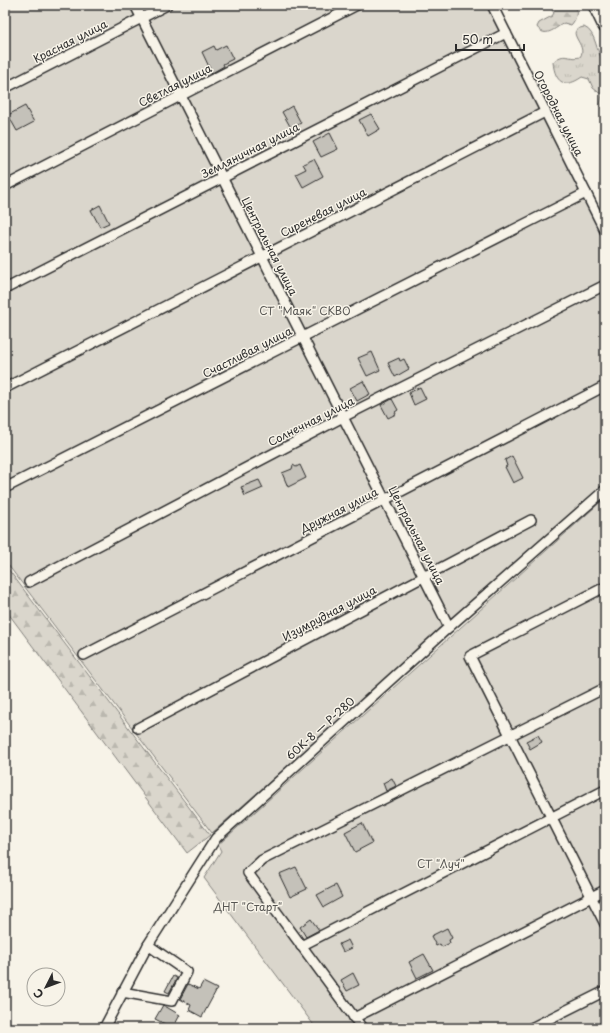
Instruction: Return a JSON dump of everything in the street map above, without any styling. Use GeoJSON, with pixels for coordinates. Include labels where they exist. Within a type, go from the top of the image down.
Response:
{"type":"FeatureCollection","features":[{"type":"Feature","properties":{"kind":"highway"},"geometry":{"type":"LineString","coordinates":[[595,5],[605,26]]}},
{"type":"Feature","properties":{"kind":"street","name":"Центральная улица"},"geometry":{"type":"LineString","coordinates":[[135,5],[449,627]]}},
{"type":"Feature","properties":{"kind":"street","name":"Красная улица"},"geometry":{"type":"LineString","coordinates":[[5,88],[167,5]]}},
{"type":"Feature","properties":{"kind":"street","name":"Светлая улица"},"geometry":{"type":"LineString","coordinates":[[5,186],[357,5]]}},
{"type":"Feature","properties":{"kind":"street","name":"Огородная улица"},"geometry":{"type":"LineString","coordinates":[[492,5],[605,231]]}},
{"type":"Feature","properties":{"kind":"street","name":"Земляничная улица"},"geometry":{"type":"LineString","coordinates":[[5,289],[506,33]]}},
{"type":"Feature","properties":{"kind":"street","name":"Сиреневая улица"},"geometry":{"type":"LineString","coordinates":[[5,388],[545,112]]}},
{"type":"Feature","properties":{"kind":"street","name":"Счастливая улица"},"geometry":{"type":"LineString","coordinates":[[5,488],[586,193]]}},
{"type":"Feature","properties":{"kind":"street","name":"Солнечная улица"},"geometry":{"type":"LineString","coordinates":[[29,582],[343,417],[605,285]]}},
{"type":"Feature","properties":{"kind":"street","name":"Дружная улица"},"geometry":{"type":"LineString","coordinates":[[84,655],[605,386]]}},
{"type":"Feature","properties":{"kind":"street","name":"60К-8 — Р-280"},"geometry":{"type":"LineString","coordinates":[[104,1028],[148,945],[216,838],[449,627],[605,490]]}},
{"type":"Feature","properties":{"kind":"street","name":"Изумрудная улица"},"geometry":{"type":"LineString","coordinates":[[138,728],[531,520]]}},
{"type":"Feature","properties":{"kind":"street"},"geometry":{"type":"LineString","coordinates":[[605,587],[470,656],[605,924]]}},
{"type":"Feature","properties":{"kind":"street"},"geometry":{"type":"LineString","coordinates":[[362,1028],[248,873],[262,860],[605,688]]}},
{"type":"Feature","properties":{"kind":"street"},"geometry":{"type":"LineString","coordinates":[[301,946],[605,790]]}},
{"type":"Feature","properties":{"kind":"street"},"geometry":{"type":"LineString","coordinates":[[354,1018],[605,890]]}},
{"type":"Feature","properties":{"kind":"street"},"geometry":{"type":"LineString","coordinates":[[122,992],[172,1001],[186,972],[148,945]]}},
{"type":"Feature","properties":{"kind":"street"},"geometry":{"type":"LineString","coordinates":[[531,1028],[605,991]]}},
{"type":"Feature","properties":{"kind":"green space","name":"СТ \"Маяк\" СКВО"},"geometry":{"type":"Polygon","coordinates":[[[5,5],[494,5],[605,226],[605,483],[212,833],[5,561],[5,5]]]}},
{"type":"Feature","properties":{"kind":"green space"},"geometry":{"type":"Polygon","coordinates":[[[549,5],[575,5],[576,13],[573,23],[571,25],[564,23],[554,30],[547,32],[540,30],[537,27],[539,23],[552,16],[554,13],[549,5]]]}},
{"type":"Feature","properties":{"kind":"green space"},"geometry":{"type":"Polygon","coordinates":[[[584,27],[594,38],[599,54],[605,63],[605,116],[600,105],[602,95],[593,88],[589,79],[582,77],[571,83],[562,82],[556,75],[554,69],[553,62],[561,57],[580,57],[582,52],[575,32],[584,27]]]}},
{"type":"Feature","properties":{"kind":"green space","name":"СТ \"Луч\""},"geometry":{"type":"Polygon","coordinates":[[[605,498],[605,1028],[316,1028],[204,878],[221,851],[218,845],[605,498]]]}},
{"type":"Feature","properties":{"kind":"green space"},"geometry":{"type":"Polygon","coordinates":[[[5,565],[210,835],[187,853],[5,609],[5,565]]]}},
{"type":"Feature","properties":{"kind":"building"},"geometry":{"type":"Polygon","coordinates":[[[226,45],[233,59],[223,64],[224,66],[212,73],[202,52],[214,46],[216,50],[226,45]]]}},
{"type":"Feature","properties":{"kind":"building"},"geometry":{"type":"Polygon","coordinates":[[[25,106],[34,122],[17,131],[8,115],[25,106]]]}},
{"type":"Feature","properties":{"kind":"building"},"geometry":{"type":"Polygon","coordinates":[[[292,106],[301,123],[291,128],[282,112],[292,106]]]}},
{"type":"Feature","properties":{"kind":"building"},"geometry":{"type":"Polygon","coordinates":[[[371,114],[380,129],[368,136],[359,120],[371,114]]]}},
{"type":"Feature","properties":{"kind":"building"},"geometry":{"type":"Polygon","coordinates":[[[330,133],[338,149],[321,157],[313,142],[330,133]]]}},
{"type":"Feature","properties":{"kind":"building"},"geometry":{"type":"Polygon","coordinates":[[[314,159],[323,176],[303,187],[296,174],[306,169],[303,164],[314,159]]]}},
{"type":"Feature","properties":{"kind":"building"},"geometry":{"type":"Polygon","coordinates":[[[100,205],[109,223],[100,227],[91,210],[100,205]]]}},
{"type":"Feature","properties":{"kind":"building"},"geometry":{"type":"Polygon","coordinates":[[[372,352],[380,370],[367,376],[358,358],[372,352]]]}},
{"type":"Feature","properties":{"kind":"building"},"geometry":{"type":"Polygon","coordinates":[[[399,358],[400,361],[404,359],[409,369],[395,377],[388,363],[399,358]]]}},
{"type":"Feature","properties":{"kind":"building"},"geometry":{"type":"Polygon","coordinates":[[[363,381],[370,394],[357,401],[350,388],[363,381]]]}},
{"type":"Feature","properties":{"kind":"building"},"geometry":{"type":"Polygon","coordinates":[[[420,387],[426,399],[414,405],[409,393],[420,387]]]}},
{"type":"Feature","properties":{"kind":"building"},"geometry":{"type":"Polygon","coordinates":[[[392,399],[398,410],[395,412],[396,414],[388,418],[381,405],[392,399]]]}},
{"type":"Feature","properties":{"kind":"building"},"geometry":{"type":"Polygon","coordinates":[[[512,456],[523,478],[513,483],[505,467],[507,466],[505,460],[512,456]]]}},
{"type":"Feature","properties":{"kind":"building"},"geometry":{"type":"Polygon","coordinates":[[[293,465],[296,467],[300,465],[306,478],[288,487],[282,473],[292,469],[293,465]]]}},
{"type":"Feature","properties":{"kind":"building"},"geometry":{"type":"Polygon","coordinates":[[[259,480],[263,488],[245,496],[241,487],[259,480]]]}},
{"type":"Feature","properties":{"kind":"building"},"geometry":{"type":"Polygon","coordinates":[[[538,735],[542,742],[530,749],[526,741],[538,735]]]}},
{"type":"Feature","properties":{"kind":"building"},"geometry":{"type":"Polygon","coordinates":[[[392,778],[396,786],[386,791],[383,783],[392,778]]]}},
{"type":"Feature","properties":{"kind":"building"},"geometry":{"type":"Polygon","coordinates":[[[362,823],[372,843],[355,852],[345,832],[362,823]]]}},
{"type":"Feature","properties":{"kind":"building"},"geometry":{"type":"Polygon","coordinates":[[[296,867],[307,889],[290,897],[279,874],[296,867]]]}},
{"type":"Feature","properties":{"kind":"building"},"geometry":{"type":"Polygon","coordinates":[[[336,885],[342,897],[324,907],[317,895],[336,885]]]}},
{"type":"Feature","properties":{"kind":"building"},"geometry":{"type":"Polygon","coordinates":[[[311,919],[319,930],[306,937],[300,927],[311,919]]]}},
{"type":"Feature","properties":{"kind":"building"},"geometry":{"type":"Polygon","coordinates":[[[447,928],[452,938],[449,940],[450,943],[442,947],[440,944],[436,946],[431,936],[447,928]]]}},
{"type":"Feature","properties":{"kind":"building"},"geometry":{"type":"Polygon","coordinates":[[[348,940],[352,948],[343,952],[339,944],[348,940]]]}},
{"type":"Feature","properties":{"kind":"building"},"geometry":{"type":"Polygon","coordinates":[[[424,954],[433,970],[417,978],[409,962],[424,954]]]}},
{"type":"Feature","properties":{"kind":"building"},"geometry":{"type":"Polygon","coordinates":[[[353,973],[359,985],[347,991],[341,980],[353,973]]]}},
{"type":"Feature","properties":{"kind":"building"},"geometry":{"type":"Polygon","coordinates":[[[173,976],[177,978],[169,993],[165,991],[173,976]]]}},
{"type":"Feature","properties":{"kind":"building"},"geometry":{"type":"Polygon","coordinates":[[[203,982],[217,989],[202,1017],[189,1010],[191,1005],[180,999],[188,984],[199,989],[203,982]]]}},
{"type":"Feature","properties":{"kind":"building"},"geometry":{"type":"Polygon","coordinates":[[[163,1005],[180,1015],[173,1028],[155,1019],[163,1005]]]}},
{"type":"Feature","properties":{"kind":"park label","name":"ДНТ \"Старт\""},"geometry":{"type":"Point","coordinates":[248,906]}}]}
